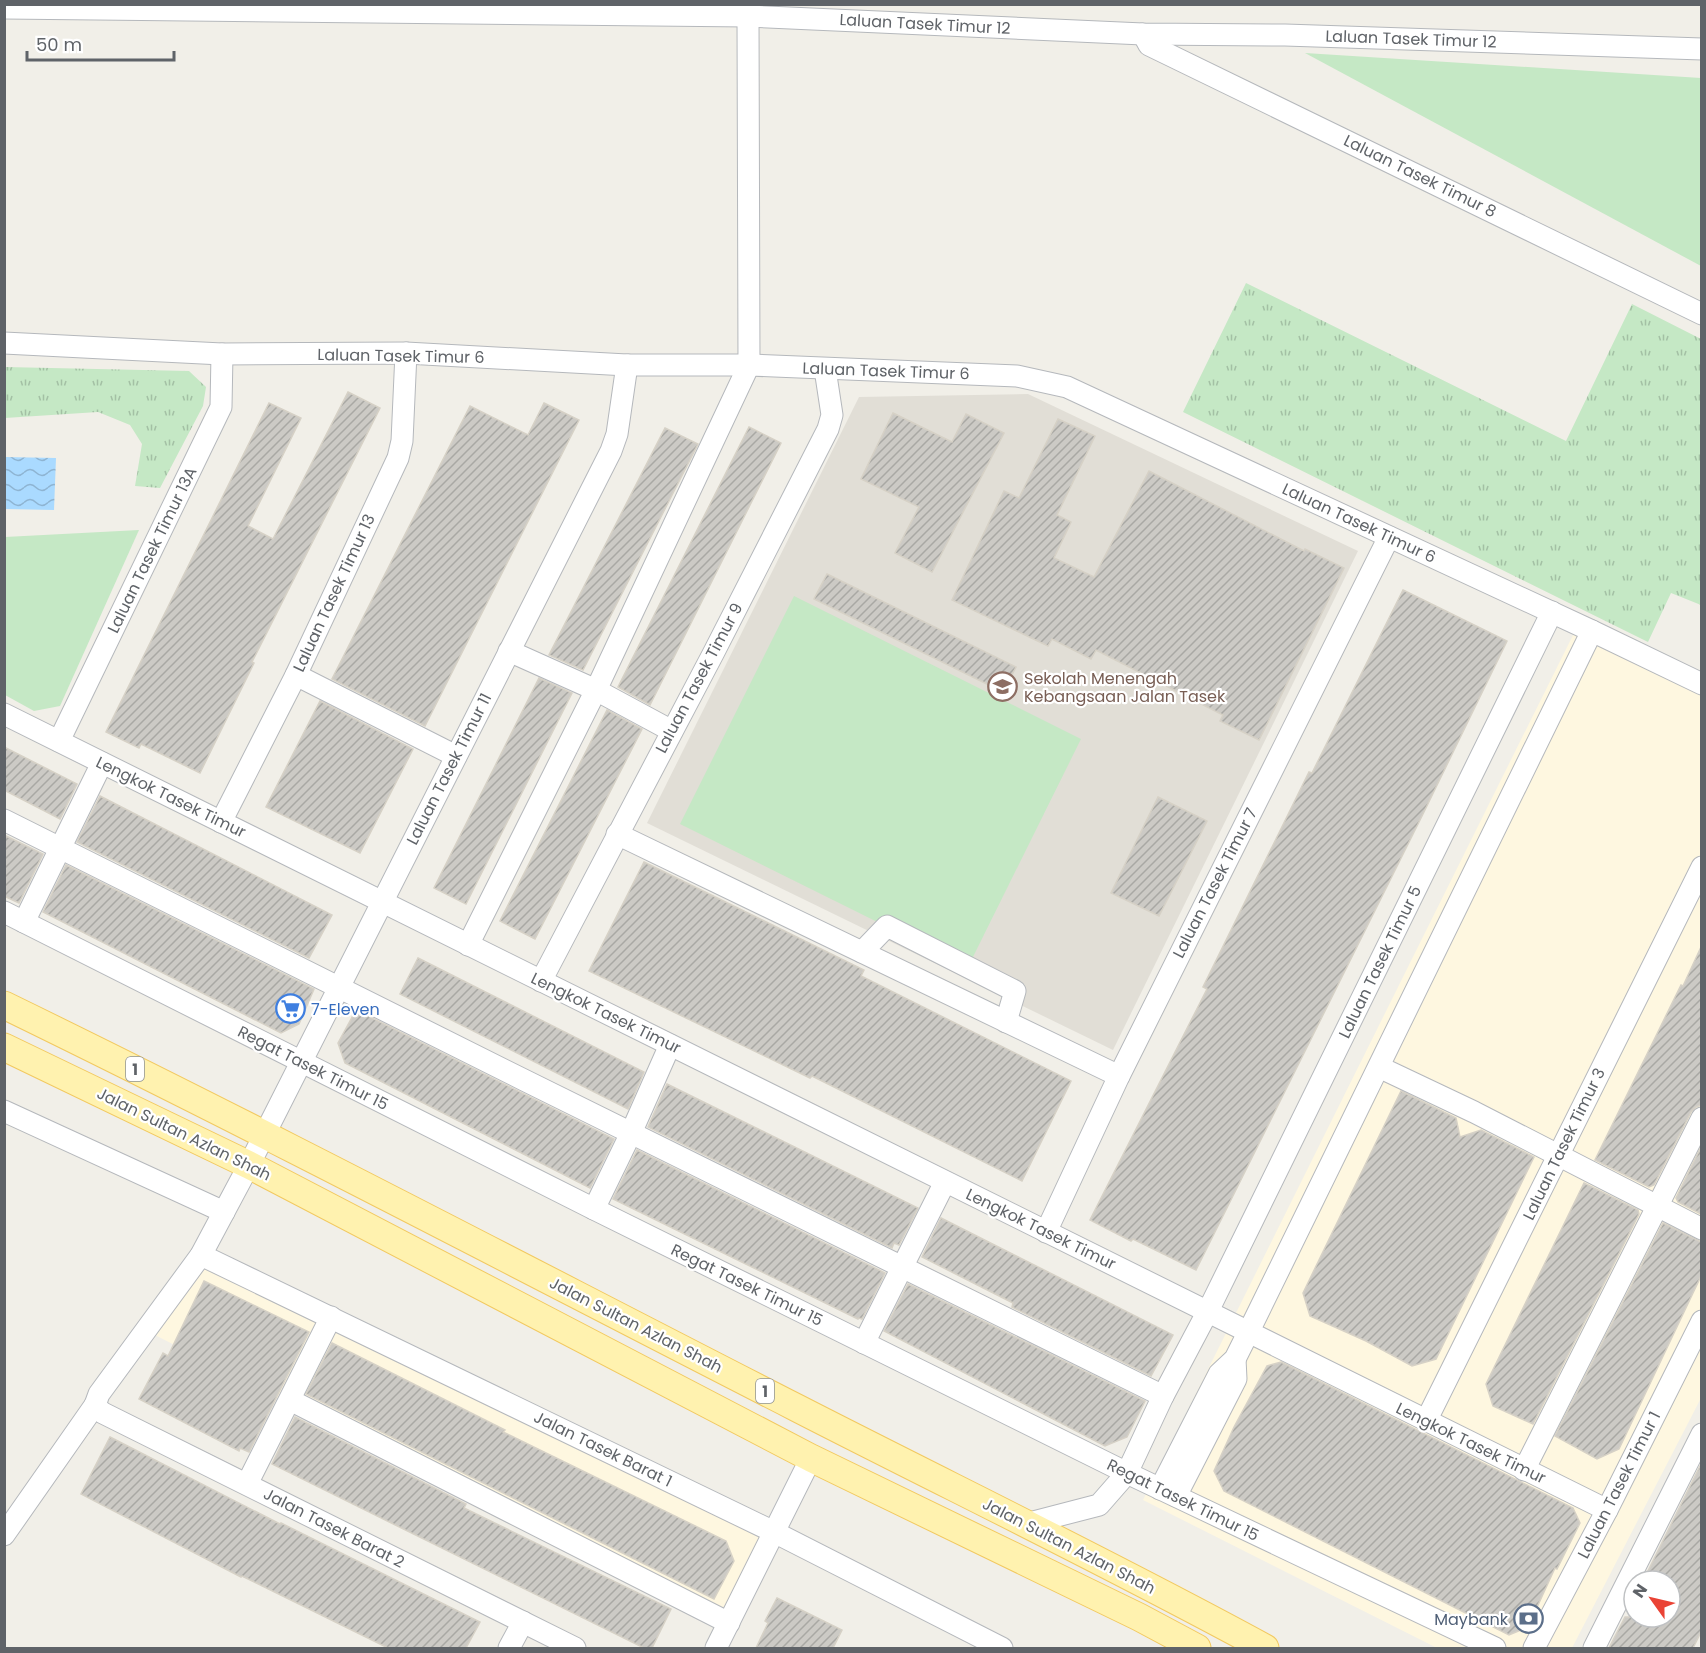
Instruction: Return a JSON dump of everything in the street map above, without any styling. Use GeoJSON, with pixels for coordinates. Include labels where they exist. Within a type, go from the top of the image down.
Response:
{"type":"FeatureCollection","features":[{"type":"Feature","properties":{"kind":"main road","name":"Jalan Sultan Azlan Shah"},"geometry":{"type":"LineString","coordinates":[[4,1005],[265,1134],[1265,1648]]}},
{"type":"Feature","properties":{"kind":"main road","name":"Jalan Sultan Azlan Shah"},"geometry":{"type":"LineString","coordinates":[[4,1047],[249,1165],[811,1458],[1139,1617],[1197,1648]]}},
{"type":"Feature","properties":{"kind":"street","name":"Laluan Tasek Timur 12"},"geometry":{"type":"LineString","coordinates":[[4,8],[325,8],[748,16],[1143,34],[1285,34],[1701,49]]}},
{"type":"Feature","properties":{"kind":"street"},"geometry":{"type":"LineString","coordinates":[[468,945],[596,690],[749,365],[748,16]]}},
{"type":"Feature","properties":{"kind":"street","name":"Laluan Tasek Timur 8"},"geometry":{"type":"LineString","coordinates":[[1143,34],[1149,45],[1701,314]]}},
{"type":"Feature","properties":{"kind":"street","name":"Laluan Tasek Timur 6"},"geometry":{"type":"LineString","coordinates":[[4,343],[222,354],[406,353],[627,365],[749,365],[1017,376],[1067,387],[1552,612],[1701,684]]}},
{"type":"Feature","properties":{"kind":"street","name":"Laluan Tasek Timur 13"},"geometry":{"type":"LineString","coordinates":[[221,822],[296,675],[398,458],[402,441],[406,353]]}},
{"type":"Feature","properties":{"kind":"street","name":"Laluan Tasek Timur 13A"},"geometry":{"type":"LineString","coordinates":[[59,741],[221,407],[222,354]]}},
{"type":"Feature","properties":{"kind":"street","name":"Laluan Tasek Timur 11"},"geometry":{"type":"LineString","coordinates":[[4,1535],[95,1405],[99,1394],[201,1255],[224,1212],[611,451],[617,434],[627,365]]}},
{"type":"Feature","properties":{"kind":"street","name":"Laluan Tasek Timur 9"},"geometry":{"type":"LineString","coordinates":[[541,981],[828,429],[832,415],[825,369]]}},
{"type":"Feature","properties":{"kind":"street","name":"Laluan Tasek Timur 7"},"geometry":{"type":"LineString","coordinates":[[1046,1232],[1119,1076],[1389,537]]}},
{"type":"Feature","properties":{"kind":"street","name":"Laluan Tasek Timur 5"},"geometry":{"type":"LineString","coordinates":[[1208,1311],[1552,612]]}},
{"type":"Feature","properties":{"kind":"street"},"geometry":{"type":"LineString","coordinates":[[1168,1492],[1236,1379],[1235,1359],[1592,631]]}},
{"type":"Feature","properties":{"kind":"street"},"geometry":{"type":"LineString","coordinates":[[509,651],[596,690],[672,731]]}},
{"type":"Feature","properties":{"kind":"street"},"geometry":{"type":"LineString","coordinates":[[296,675],[456,756]]}},
{"type":"Feature","properties":{"kind":"street","name":"Lengkok Tasek Timur"},"geometry":{"type":"LineString","coordinates":[[4,714],[1607,1510]]}},
{"type":"Feature","properties":{"kind":"street"},"geometry":{"type":"LineString","coordinates":[[24,922],[102,763]]}},
{"type":"Feature","properties":{"kind":"street"},"geometry":{"type":"LineString","coordinates":[[4,820],[1163,1396]]}},
{"type":"Feature","properties":{"kind":"street"},"geometry":{"type":"LineString","coordinates":[[617,834],[1119,1076]]}},
{"type":"Feature","properties":{"kind":"street","name":"Laluan Tasek Timur 3"},"geometry":{"type":"LineString","coordinates":[[1426,1421],[1701,867]]}},
{"type":"Feature","properties":{"kind":"street","name":"Regat Tasek Timur 15"},"geometry":{"type":"LineString","coordinates":[[4,912],[594,1209],[1127,1473],[1495,1648]]}},
{"type":"Feature","properties":{"kind":"street"},"geometry":{"type":"LineString","coordinates":[[862,952],[888,926],[1015,991],[1006,1022]]}},
{"type":"Feature","properties":{"kind":"street"},"geometry":{"type":"LineString","coordinates":[[594,1209],[670,1045]]}},
{"type":"Feature","properties":{"kind":"street"},"geometry":{"type":"LineString","coordinates":[[1379,1067],[1558,1155],[1701,1229]]}},
{"type":"Feature","properties":{"kind":"street"},"geometry":{"type":"LineString","coordinates":[[4,1111],[224,1212]]}},
{"type":"Feature","properties":{"kind":"street"},"geometry":{"type":"LineString","coordinates":[[1524,1470],[1701,1118]]}},
{"type":"Feature","properties":{"kind":"street"},"geometry":{"type":"LineString","coordinates":[[864,1343],[945,1182]]}},
{"type":"Feature","properties":{"kind":"street","name":"Jalan Tasek Barat 1"},"geometry":{"type":"LineString","coordinates":[[201,1255],[774,1532],[1002,1648]]}},
{"type":"Feature","properties":{"kind":"street"},"geometry":{"type":"LineString","coordinates":[[1026,1524],[1100,1505],[1127,1473],[1163,1396],[1208,1311]]}},
{"type":"Feature","properties":{"kind":"street"},"geometry":{"type":"LineString","coordinates":[[247,1484],[331,1317]]}},
{"type":"Feature","properties":{"kind":"street","name":"Laluan Tasek Timur 1"},"geometry":{"type":"LineString","coordinates":[[1534,1648],[1607,1510],[1701,1321]]}},
{"type":"Feature","properties":{"kind":"street"},"geometry":{"type":"LineString","coordinates":[[290,1400],[729,1623]]}},
{"type":"Feature","properties":{"kind":"street","name":"Jalan Tasek Barat 2"},"geometry":{"type":"LineString","coordinates":[[95,1405],[102,1413],[575,1648]]}},
{"type":"Feature","properties":{"kind":"street"},"geometry":{"type":"LineString","coordinates":[[1594,1648],[1701,1434]]}},
{"type":"Feature","properties":{"kind":"street"},"geometry":{"type":"LineString","coordinates":[[716,1648],[811,1458]]}},
{"type":"Feature","properties":{"kind":"street"},"geometry":{"type":"LineString","coordinates":[[508,1648],[523,1622]]}},
{"type":"Feature","properties":{"kind":"shaded area","name":"Sekolah Menengah Kebangsaan Jalan Tasek"},"geometry":{"type":"Polygon","coordinates":[[[1028,394],[1358,551],[1113,1050],[647,823],[859,397],[1028,394]]]}},
{"type":"Feature","properties":{"kind":"shaded area"},"geometry":{"type":"Polygon","coordinates":[[[1580,621],[1701,686],[1701,1398],[1572,1648],[1437,1648],[1143,1500],[1580,621]]]}},
{"type":"Feature","properties":{"kind":"shaded area"},"geometry":{"type":"Polygon","coordinates":[[[211,1248],[786,1530],[733,1630],[153,1334],[211,1248]]]}},
{"type":"Feature","properties":{"kind":"green space"},"geometry":{"type":"Polygon","coordinates":[[[1305,53],[1701,78],[1701,266],[1305,53]]]}},
{"type":"Feature","properties":{"kind":"green space"},"geometry":{"type":"Polygon","coordinates":[[[1246,283],[1566,441],[1632,304],[1701,339],[1701,605],[1671,593],[1648,642],[1183,412],[1246,283]]]}},
{"type":"Feature","properties":{"kind":"green space"},"geometry":{"type":"Polygon","coordinates":[[[5,367],[189,371],[206,387],[203,406],[160,488],[135,486],[142,444],[130,425],[98,412],[5,418],[5,367]]]}},
{"type":"Feature","properties":{"kind":"green space"},"geometry":{"type":"Polygon","coordinates":[[[139,530],[60,706],[34,711],[5,695],[5,537],[139,530]]]}},
{"type":"Feature","properties":{"kind":"green space"},"geometry":{"type":"Polygon","coordinates":[[[794,596],[1081,739],[968,967],[680,824],[794,596]]]}},
{"type":"Feature","properties":{"kind":"water"},"geometry":{"type":"Polygon","coordinates":[[[5,457],[56,458],[54,510],[5,509],[5,457]]]}},
{"type":"Feature","properties":{"kind":"building"},"geometry":{"type":"Polygon","coordinates":[[[348,392],[380,408],[252,662],[254,663],[200,773],[141,744],[139,748],[106,732],[269,403],[301,418],[248,526],[273,539],[348,392]]]}},
{"type":"Feature","properties":{"kind":"building"},"geometry":{"type":"Polygon","coordinates":[[[544,403],[579,420],[425,726],[332,679],[470,406],[528,435],[544,403]]]}},
{"type":"Feature","properties":{"kind":"building"},"geometry":{"type":"Polygon","coordinates":[[[893,413],[952,442],[966,414],[1004,433],[932,572],[895,553],[919,507],[861,479],[893,413]]]}},
{"type":"Feature","properties":{"kind":"building"},"geometry":{"type":"Polygon","coordinates":[[[1058,419],[1095,436],[1057,515],[1071,522],[1054,558],[1094,577],[1149,471],[1304,551],[1305,549],[1344,568],[1259,740],[1220,721],[1223,715],[1096,650],[1091,659],[1052,639],[1048,646],[952,600],[1004,491],[1019,498],[1058,419]]]}},
{"type":"Feature","properties":{"kind":"building"},"geometry":{"type":"Polygon","coordinates":[[[749,427],[781,443],[650,705],[618,687],[749,427]]]}},
{"type":"Feature","properties":{"kind":"building"},"geometry":{"type":"Polygon","coordinates":[[[665,428],[698,444],[583,670],[549,655],[665,428]]]}},
{"type":"Feature","properties":{"kind":"building"},"geometry":{"type":"Polygon","coordinates":[[[827,574],[1016,667],[1003,692],[814,599],[827,574]]]}},
{"type":"Feature","properties":{"kind":"building"},"geometry":{"type":"Polygon","coordinates":[[[1403,590],[1507,641],[1196,1270],[1090,1220],[1207,989],[1203,987],[1309,772],[1312,773],[1403,590]]]}},
{"type":"Feature","properties":{"kind":"building"},"geometry":{"type":"Polygon","coordinates":[[[539,678],[572,693],[466,904],[434,888],[539,678]]]}},
{"type":"Feature","properties":{"kind":"building"},"geometry":{"type":"Polygon","coordinates":[[[320,701],[413,749],[360,853],[266,807],[320,701]]]}},
{"type":"Feature","properties":{"kind":"building"},"geometry":{"type":"Polygon","coordinates":[[[607,710],[642,729],[535,939],[500,921],[607,710]]]}},
{"type":"Feature","properties":{"kind":"building"},"geometry":{"type":"Polygon","coordinates":[[[4,747],[77,784],[60,819],[4,790],[4,747]]]}},
{"type":"Feature","properties":{"kind":"building"},"geometry":{"type":"Polygon","coordinates":[[[100,796],[332,915],[309,958],[77,842],[100,796]]]}},
{"type":"Feature","properties":{"kind":"building"},"geometry":{"type":"Polygon","coordinates":[[[1158,797],[1207,821],[1159,916],[1111,893],[1158,797]]]}},
{"type":"Feature","properties":{"kind":"building"},"geometry":{"type":"Polygon","coordinates":[[[4,835],[43,854],[19,903],[4,896],[4,835]]]}},
{"type":"Feature","properties":{"kind":"building"},"geometry":{"type":"Polygon","coordinates":[[[644,862],[864,970],[861,976],[1071,1081],[1022,1181],[812,1076],[810,1078],[589,971],[644,862]]]}},
{"type":"Feature","properties":{"kind":"building"},"geometry":{"type":"Polygon","coordinates":[[[66,865],[314,989],[299,1024],[281,1033],[43,912],[66,865]]]}},
{"type":"Feature","properties":{"kind":"building"},"geometry":{"type":"Polygon","coordinates":[[[1701,947],[1701,1105],[1691,1112],[1654,1185],[1649,1187],[1595,1160],[1701,947]]]}},
{"type":"Feature","properties":{"kind":"building"},"geometry":{"type":"Polygon","coordinates":[[[418,958],[644,1072],[628,1109],[400,994],[418,958]]]}},
{"type":"Feature","properties":{"kind":"building"},"geometry":{"type":"Polygon","coordinates":[[[356,1010],[614,1139],[590,1188],[345,1063],[338,1043],[356,1010]]]}},
{"type":"Feature","properties":{"kind":"building"},"geometry":{"type":"Polygon","coordinates":[[[667,1084],[918,1208],[899,1245],[894,1243],[892,1248],[648,1127],[667,1084]]]}},
{"type":"Feature","properties":{"kind":"building"},"geometry":{"type":"Polygon","coordinates":[[[1401,1091],[1456,1118],[1460,1137],[1481,1130],[1534,1157],[1436,1359],[1412,1366],[1366,1341],[1310,1316],[1303,1293],[1401,1091]]]}},
{"type":"Feature","properties":{"kind":"building"},"geometry":{"type":"Polygon","coordinates":[[[1701,1147],[1701,1214],[1678,1202],[1676,1198],[1701,1147]]]}},
{"type":"Feature","properties":{"kind":"building"},"geometry":{"type":"Polygon","coordinates":[[[637,1150],[885,1273],[862,1319],[613,1199],[637,1150]]]}},
{"type":"Feature","properties":{"kind":"building"},"geometry":{"type":"Polygon","coordinates":[[[1584,1183],[1638,1210],[1639,1214],[1533,1424],[1493,1406],[1486,1384],[1584,1183]]]}},
{"type":"Feature","properties":{"kind":"building"},"geometry":{"type":"Polygon","coordinates":[[[941,1218],[1173,1335],[1151,1376],[1012,1307],[1013,1303],[922,1257],[941,1218]]]}},
{"type":"Feature","properties":{"kind":"building"},"geometry":{"type":"Polygon","coordinates":[[[1663,1223],[1701,1242],[1701,1276],[1619,1449],[1597,1459],[1555,1436],[1663,1223]]]}},
{"type":"Feature","properties":{"kind":"building"},"geometry":{"type":"Polygon","coordinates":[[[204,1281],[309,1332],[249,1452],[240,1448],[239,1451],[139,1399],[163,1353],[168,1356],[204,1281]]]}},
{"type":"Feature","properties":{"kind":"building"},"geometry":{"type":"Polygon","coordinates":[[[908,1284],[1145,1401],[1127,1437],[1105,1446],[884,1331],[908,1284]]]}},
{"type":"Feature","properties":{"kind":"building"},"geometry":{"type":"Polygon","coordinates":[[[332,1343],[505,1430],[503,1432],[726,1541],[734,1561],[714,1599],[306,1394],[332,1343]]]}},
{"type":"Feature","properties":{"kind":"building"},"geometry":{"type":"Polygon","coordinates":[[[1281,1362],[1573,1508],[1580,1523],[1557,1569],[1555,1568],[1528,1627],[1509,1635],[1224,1491],[1214,1471],[1234,1427],[1267,1366],[1281,1362]]]}},
{"type":"Feature","properties":{"kind":"building"},"geometry":{"type":"Polygon","coordinates":[[[295,1417],[466,1504],[464,1508],[671,1609],[652,1648],[644,1648],[272,1464],[295,1417]]]}},
{"type":"Feature","properties":{"kind":"building"},"geometry":{"type":"Polygon","coordinates":[[[110,1437],[480,1622],[466,1648],[388,1648],[241,1577],[81,1494],[110,1437]]]}},
{"type":"Feature","properties":{"kind":"building"},"geometry":{"type":"Polygon","coordinates":[[[1701,1464],[1701,1632],[1693,1648],[1609,1648],[1622,1623],[1622,1629],[1682,1629],[1682,1569],[1649,1569],[1701,1464]]]}},
{"type":"Feature","properties":{"kind":"building"},"geometry":{"type":"Polygon","coordinates":[[[777,1598],[842,1630],[833,1648],[756,1648],[768,1623],[765,1621],[777,1598]]]}},
{"type":"Feature","properties":{"kind":"place","name":"Sekolah Menengah Kebangsaan Jalan Tasek"},"geometry":{"type":"Point","coordinates":[1003,687]}},
{"type":"Feature","properties":{"kind":"place","name":"7-Eleven"},"geometry":{"type":"Point","coordinates":[290,1009]}},
{"type":"Feature","properties":{"kind":"place","name":"Maybank"},"geometry":{"type":"Point","coordinates":[1529,1619]}}]}
